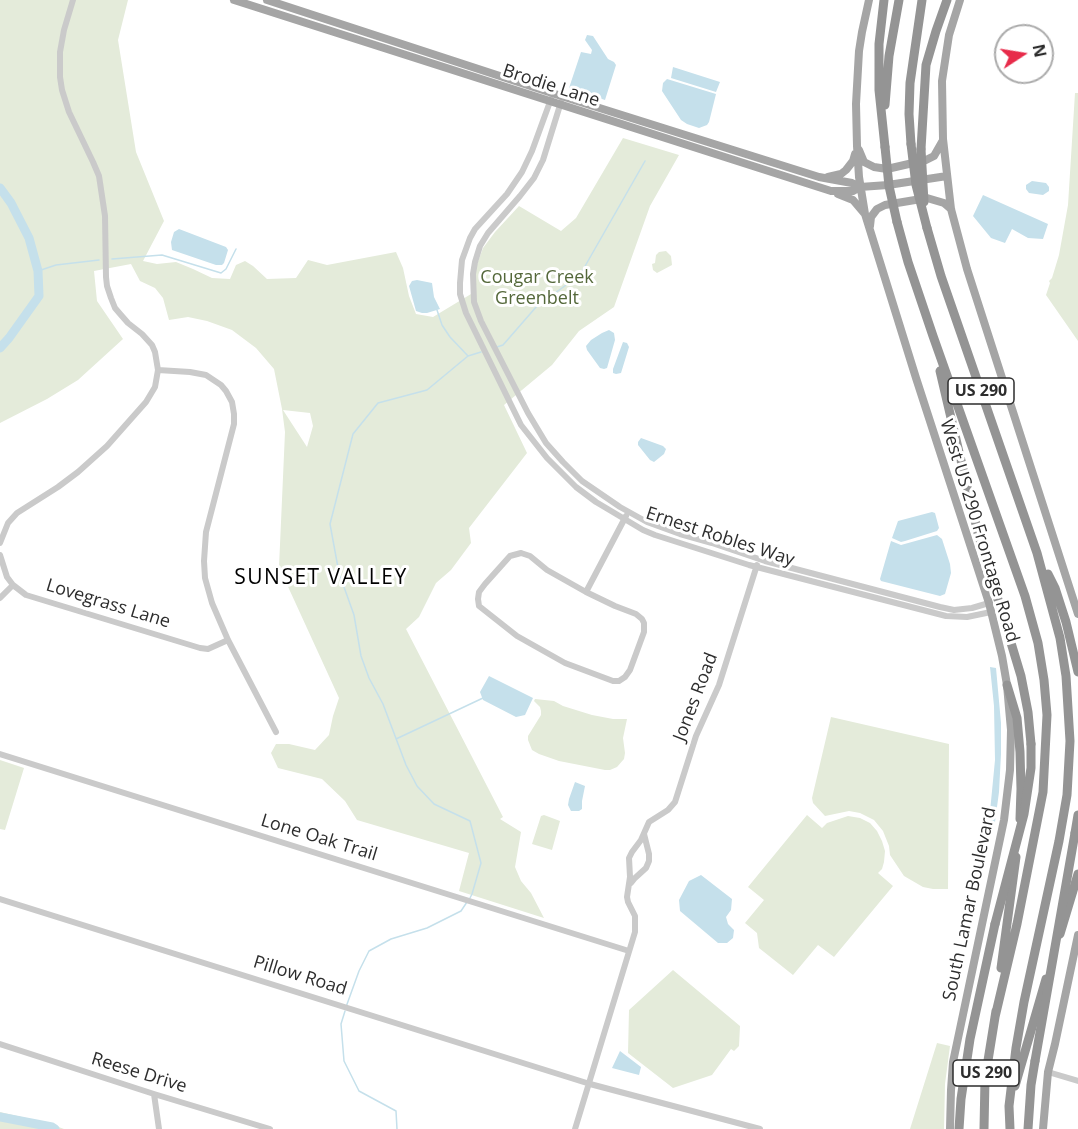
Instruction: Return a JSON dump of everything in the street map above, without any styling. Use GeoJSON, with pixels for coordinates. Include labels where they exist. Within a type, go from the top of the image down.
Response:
{"type":"FeatureCollection","features":[{"type":"Feature","properties":{"kind":"highway"},"geometry":{"type":"LineString","coordinates":[[884,0],[879,44],[879,90],[884,129]]}},
{"type":"Feature","properties":{"kind":"highway","name":"US 290"},"geometry":{"type":"LineString","coordinates":[[899,0],[889,56],[884,129],[890,186],[897,222],[933,336],[1025,596],[1038,643],[1047,715],[1043,792],[1017,924],[995,1017],[986,1078],[984,1129]]}},
{"type":"Feature","properties":{"kind":"highway","name":"US 290"},"geometry":{"type":"LineString","coordinates":[[922,0],[909,83],[911,144],[916,185],[941,276],[1037,553],[1060,638],[1070,724],[1067,795],[1016,1048],[1009,1106],[1010,1129]]}},
{"type":"Feature","properties":{"kind":"highway"},"geometry":{"type":"LineString","coordinates":[[927,228],[921,148],[926,65],[947,0]]}},
{"type":"Feature","properties":{"kind":"highway"},"geometry":{"type":"LineString","coordinates":[[933,336],[978,533],[1021,676],[1031,744],[1031,768],[1024,814],[970,1039],[959,1129]]}},
{"type":"Feature","properties":{"kind":"highway"},"geometry":{"type":"LineString","coordinates":[[1037,553],[1058,596],[1078,672]]}},
{"type":"Feature","properties":{"kind":"highway"},"geometry":{"type":"LineString","coordinates":[[995,1017],[1020,824],[1020,752],[1017,718],[1007,685]]}},
{"type":"Feature","properties":{"kind":"highway"},"geometry":{"type":"LineString","coordinates":[[1028,1129],[1031,1085],[1078,815]]}},
{"type":"Feature","properties":{"kind":"highway"},"geometry":{"type":"LineString","coordinates":[[1009,1106],[1078,874]]}},
{"type":"Feature","properties":{"kind":"main road","name":"Brodie Lane"},"geometry":{"type":"LineString","coordinates":[[234,0],[831,191],[853,191],[860,187],[947,176]]}},
{"type":"Feature","properties":{"kind":"main road","name":"Brodie Lane"},"geometry":{"type":"LineString","coordinates":[[267,0],[708,142],[819,177],[852,183],[860,187]]}},
{"type":"Feature","properties":{"kind":"main road","name":"West US 290 Frontage Road"},"geometry":{"type":"LineString","coordinates":[[869,0],[862,32],[857,75],[856,146],[865,214],[990,607],[1007,685]]}},
{"type":"Feature","properties":{"kind":"main road"},"geometry":{"type":"LineString","coordinates":[[960,0],[950,35],[942,81],[943,139],[951,209],[967,269],[1078,614]]}},
{"type":"Feature","properties":{"kind":"main road"},"geometry":{"type":"LineString","coordinates":[[346,36],[355,35],[379,41],[386,39]]}},
{"type":"Feature","properties":{"kind":"main road"},"geometry":{"type":"LineString","coordinates":[[381,47],[389,45],[416,53],[423,51]]}},
{"type":"Feature","properties":{"kind":"main road"},"geometry":{"type":"LineString","coordinates":[[667,139],[673,138],[705,145],[708,142]]}},
{"type":"Feature","properties":{"kind":"main road"},"geometry":{"type":"LineString","coordinates":[[856,146],[864,162],[886,169],[934,156],[943,139]]}},
{"type":"Feature","properties":{"kind":"main road"},"geometry":{"type":"LineString","coordinates":[[819,177],[833,177],[841,174],[853,161],[856,146]]}},
{"type":"Feature","properties":{"kind":"main road"},"geometry":{"type":"LineString","coordinates":[[831,191],[852,201],[865,214]]}},
{"type":"Feature","properties":{"kind":"main road"},"geometry":{"type":"LineString","coordinates":[[870,232],[871,217],[876,209],[885,205],[927,198],[944,203],[951,209]]}},
{"type":"Feature","properties":{"kind":"main road","name":"South Lamar Boulevard"},"geometry":{"type":"LineString","coordinates":[[950,1129],[953,1062],[1004,820],[1011,752],[1007,685]]}},
{"type":"Feature","properties":{"kind":"main road"},"geometry":{"type":"LineString","coordinates":[[1043,1129],[1048,1072],[1078,935]]}},
{"type":"Feature","properties":{"kind":"street"},"geometry":{"type":"LineString","coordinates":[[0,543],[8,523],[17,513],[72,477],[107,447],[146,402],[155,387],[158,370],[152,345],[115,308],[107,286],[105,216],[99,176],[69,112],[60,77],[60,52],[73,2]]}},
{"type":"Feature","properties":{"kind":"street","name":"Ernest Robles Way"},"geometry":{"type":"LineString","coordinates":[[559,95],[560,105],[543,160],[534,178],[488,233],[480,246],[472,286],[480,321],[532,421],[562,462],[582,481],[628,512],[647,522],[680,534],[788,567],[954,610],[990,607],[967,617],[946,616],[756,567],[655,535],[624,519],[582,492],[547,458],[521,424],[465,313],[460,283],[462,260],[470,238],[475,229],[507,195],[522,172],[532,151],[549,101],[559,95]]}},
{"type":"Feature","properties":{"kind":"street"},"geometry":{"type":"LineString","coordinates":[[158,370],[206,375],[214,379],[226,391],[233,407],[234,424],[206,532],[205,578],[208,592],[228,640],[276,732]]}},
{"type":"Feature","properties":{"kind":"street"},"geometry":{"type":"LineString","coordinates":[[586,592],[628,512]]}},
{"type":"Feature","properties":{"kind":"street"},"geometry":{"type":"LineString","coordinates":[[521,553],[530,556],[547,570],[586,592],[636,614],[644,623],[644,632],[630,670],[622,679],[613,681],[565,663],[542,651],[517,636],[483,610],[479,606],[478,599],[479,592],[506,560],[510,556],[521,553]]}},
{"type":"Feature","properties":{"kind":"street"},"geometry":{"type":"LineString","coordinates":[[0,555],[7,577],[13,585],[0,598]]}},
{"type":"Feature","properties":{"kind":"street","name":"Jones Road"},"geometry":{"type":"LineString","coordinates":[[575,1129],[635,932],[635,916],[628,902],[629,858],[649,822],[668,810],[675,802],[696,736],[719,685],[759,558]]}},
{"type":"Feature","properties":{"kind":"street"},"geometry":{"type":"LineString","coordinates":[[786,574],[788,567]]}},
{"type":"Feature","properties":{"kind":"street"},"geometry":{"type":"LineString","coordinates":[[834,587],[836,579]]}},
{"type":"Feature","properties":{"kind":"street","name":"Lovegrass Lane"},"geometry":{"type":"LineString","coordinates":[[13,585],[26,595],[200,648],[208,649],[228,640]]}},
{"type":"Feature","properties":{"kind":"street","name":"Lone Oak Trail"},"geometry":{"type":"LineString","coordinates":[[0,754],[629,951]]}},
{"type":"Feature","properties":{"kind":"street"},"geometry":{"type":"LineString","coordinates":[[627,889],[646,868],[649,861],[644,834]]}},
{"type":"Feature","properties":{"kind":"street","name":"Pillow Road"},"geometry":{"type":"LineString","coordinates":[[0,899],[590,1083],[760,1129]]}},
{"type":"Feature","properties":{"kind":"street","name":"Reese Drive"},"geometry":{"type":"LineString","coordinates":[[0,1044],[270,1129]]}},
{"type":"Feature","properties":{"kind":"street"},"geometry":{"type":"LineString","coordinates":[[1048,1072],[1078,1081]]}},
{"type":"Feature","properties":{"kind":"street"},"geometry":{"type":"LineString","coordinates":[[154,1094],[159,1129]]}},
{"type":"Feature","properties":{"kind":"green space","name":"Cougar Creek Greenbelt"},"geometry":{"type":"Polygon","coordinates":[[[0,0],[128,0],[118,40],[136,152],[164,221],[143,261],[157,264],[176,262],[212,278],[230,279],[236,265],[245,261],[267,279],[296,278],[308,260],[327,265],[396,252],[416,314],[433,317],[476,291],[476,267],[483,248],[519,206],[561,231],[576,218],[623,138],[679,155],[650,206],[614,307],[579,331],[552,365],[504,405],[527,453],[469,528],[471,543],[451,570],[436,583],[419,617],[406,629],[503,817],[500,819],[521,832],[515,867],[544,918],[459,891],[469,853],[357,820],[345,801],[322,779],[278,768],[271,753],[276,744],[289,744],[315,750],[329,735],[339,698],[279,567],[285,432],[274,369],[256,348],[232,330],[207,321],[188,317],[169,320],[163,298],[155,288],[140,281],[131,264],[94,271],[97,301],[123,339],[78,380],[0,423],[0,0]],[[283,410],[307,447],[313,426],[310,413],[283,410]]]}},
{"type":"Feature","properties":{"kind":"green space"},"geometry":{"type":"Polygon","coordinates":[[[1075,93],[1078,93],[1078,341],[1046,295],[1059,255],[1068,205],[1075,93]]]}},
{"type":"Feature","properties":{"kind":"green space"},"geometry":{"type":"Polygon","coordinates":[[[666,251],[671,256],[672,265],[657,273],[653,270],[652,264],[655,263],[659,252],[666,251]]]}},
{"type":"Feature","properties":{"kind":"green space"},"geometry":{"type":"Polygon","coordinates":[[[535,699],[554,701],[592,715],[627,719],[623,738],[624,759],[617,767],[605,770],[559,761],[532,750],[528,736],[541,715],[540,707],[534,701],[535,699]]]}},
{"type":"Feature","properties":{"kind":"green space"},"geometry":{"type":"Polygon","coordinates":[[[831,717],[949,744],[948,889],[923,887],[904,876],[890,855],[883,831],[874,820],[860,813],[849,811],[825,816],[813,803],[812,798],[831,717]]]}},
{"type":"Feature","properties":{"kind":"green space"},"geometry":{"type":"Polygon","coordinates":[[[0,760],[24,768],[5,830],[0,829],[0,760]]]}},
{"type":"Feature","properties":{"kind":"green space"},"geometry":{"type":"Polygon","coordinates":[[[807,815],[822,828],[827,823],[848,816],[870,823],[877,831],[885,851],[882,869],[878,873],[893,886],[834,957],[818,945],[793,975],[759,948],[757,933],[745,923],[764,900],[748,887],[807,815]]]}},
{"type":"Feature","properties":{"kind":"green space"},"geometry":{"type":"Polygon","coordinates":[[[541,816],[560,821],[552,850],[532,844],[541,816]]]}},
{"type":"Feature","properties":{"kind":"green space"},"geometry":{"type":"Polygon","coordinates":[[[673,970],[740,1026],[739,1046],[734,1051],[731,1049],[712,1075],[673,1088],[628,1053],[629,1010],[673,970]]]}},
{"type":"Feature","properties":{"kind":"green space"},"geometry":{"type":"Polygon","coordinates":[[[937,1043],[950,1046],[945,1084],[944,1129],[910,1129],[937,1043]]]}},
{"type":"Feature","properties":{"kind":"green space"},"geometry":{"type":"Polygon","coordinates":[[[0,1112],[48,1123],[64,1129],[0,1129],[0,1112]]]}},
{"type":"Feature","properties":{"kind":"water"},"geometry":{"type":"Polygon","coordinates":[[[587,35],[593,36],[608,59],[616,65],[605,100],[569,88],[581,52],[591,54],[592,50],[585,40],[587,35]]]}},
{"type":"Feature","properties":{"kind":"water"},"geometry":{"type":"Polygon","coordinates":[[[673,67],[720,82],[716,92],[671,78],[673,67]]]}},
{"type":"Feature","properties":{"kind":"water"},"geometry":{"type":"Polygon","coordinates":[[[667,79],[716,94],[707,125],[699,128],[681,120],[662,91],[663,83],[667,79]]]}},
{"type":"Feature","properties":{"kind":"water"},"geometry":{"type":"Polygon","coordinates":[[[1032,181],[1046,183],[1049,191],[1043,195],[1029,193],[1026,185],[1032,181]]]}},
{"type":"Feature","properties":{"kind":"water"},"geometry":{"type":"Polygon","coordinates":[[[983,195],[1048,224],[1043,239],[1028,238],[1012,229],[1005,243],[991,238],[973,216],[983,195]]]}},
{"type":"Feature","properties":{"kind":"water"},"geometry":{"type":"Polygon","coordinates":[[[179,229],[226,247],[228,250],[224,263],[216,265],[172,250],[171,242],[174,232],[179,229]]]}},
{"type":"Feature","properties":{"kind":"water"},"geometry":{"type":"Polygon","coordinates":[[[412,281],[432,283],[434,297],[440,309],[427,313],[416,311],[409,286],[412,281]]]}},
{"type":"Feature","properties":{"kind":"water"},"geometry":{"type":"Polygon","coordinates":[[[609,330],[614,333],[615,340],[607,368],[604,369],[600,368],[586,346],[591,340],[609,330]]]}},
{"type":"Feature","properties":{"kind":"water"},"geometry":{"type":"Polygon","coordinates":[[[623,342],[629,347],[621,373],[616,374],[613,373],[613,369],[623,342]]]}},
{"type":"Feature","properties":{"kind":"water"},"geometry":{"type":"Polygon","coordinates":[[[641,438],[663,446],[666,449],[664,454],[654,462],[650,460],[638,445],[641,438]]]}},
{"type":"Feature","properties":{"kind":"water"},"geometry":{"type":"Polygon","coordinates":[[[935,513],[939,528],[937,531],[901,542],[892,538],[898,521],[935,513]]]}},
{"type":"Feature","properties":{"kind":"water"},"geometry":{"type":"Polygon","coordinates":[[[937,535],[942,539],[950,564],[951,573],[945,594],[940,596],[881,581],[891,541],[901,545],[937,535]]]}},
{"type":"Feature","properties":{"kind":"water"},"geometry":{"type":"Polygon","coordinates":[[[990,667],[996,668],[1001,723],[999,792],[995,822],[989,822],[995,760],[994,706],[990,667]]]}},
{"type":"Feature","properties":{"kind":"water"},"geometry":{"type":"Polygon","coordinates":[[[489,676],[533,698],[525,715],[516,717],[483,700],[480,692],[489,676]]]}},
{"type":"Feature","properties":{"kind":"water"},"geometry":{"type":"Polygon","coordinates":[[[575,782],[585,786],[582,809],[571,811],[568,805],[575,782]]]}},
{"type":"Feature","properties":{"kind":"water"},"geometry":{"type":"Polygon","coordinates":[[[701,875],[732,899],[731,910],[726,917],[728,924],[734,930],[733,938],[727,943],[718,943],[680,911],[679,900],[689,881],[701,875]]]}},
{"type":"Feature","properties":{"kind":"water"},"geometry":{"type":"Polygon","coordinates":[[[620,1051],[641,1067],[639,1075],[612,1068],[620,1051]]]}},
{"type":"Feature","properties":{"kind":"waterway"},"geometry":{"type":"LineString","coordinates":[[497,347],[503,345],[537,306],[580,275],[645,161]]}},
{"type":"Feature","properties":{"kind":"waterway"},"geometry":{"type":"LineString","coordinates":[[0,188],[11,203],[29,238],[38,271],[39,296],[0,348]]}},
{"type":"Feature","properties":{"kind":"waterway"},"geometry":{"type":"LineString","coordinates":[[112,259],[162,255],[221,273],[226,269],[236,249]]}},
{"type":"Feature","properties":{"kind":"waterway"},"geometry":{"type":"LineString","coordinates":[[38,271],[56,265],[99,260]]}},
{"type":"Feature","properties":{"kind":"waterway"},"geometry":{"type":"LineString","coordinates":[[437,310],[442,325],[450,337],[468,356]]}},
{"type":"Feature","properties":{"kind":"waterway"},"geometry":{"type":"LineString","coordinates":[[470,898],[481,863],[470,821],[434,804],[417,786],[406,765],[383,704],[369,678],[361,656],[354,615],[339,573],[330,524],[353,434],[378,403],[427,390],[468,356],[481,352]]}},
{"type":"Feature","properties":{"kind":"waterway"},"geometry":{"type":"LineString","coordinates":[[396,739],[483,698]]}},
{"type":"Feature","properties":{"kind":"waterway"},"geometry":{"type":"LineString","coordinates":[[346,1007],[369,951],[391,939],[427,928],[461,911],[467,902]]}},
{"type":"Feature","properties":{"kind":"waterway"},"geometry":{"type":"LineString","coordinates":[[345,1011],[341,1024],[344,1061],[359,1091],[396,1111],[397,1129]]}},
{"type":"Feature","properties":{"kind":"waterway"},"geometry":{"type":"LineString","coordinates":[[0,1117],[55,1129]]}},
{"type":"Feature","properties":{"kind":"district","name":"SUNSET VALLEY"},"geometry":{"type":"Point","coordinates":[321,578]}}]}
